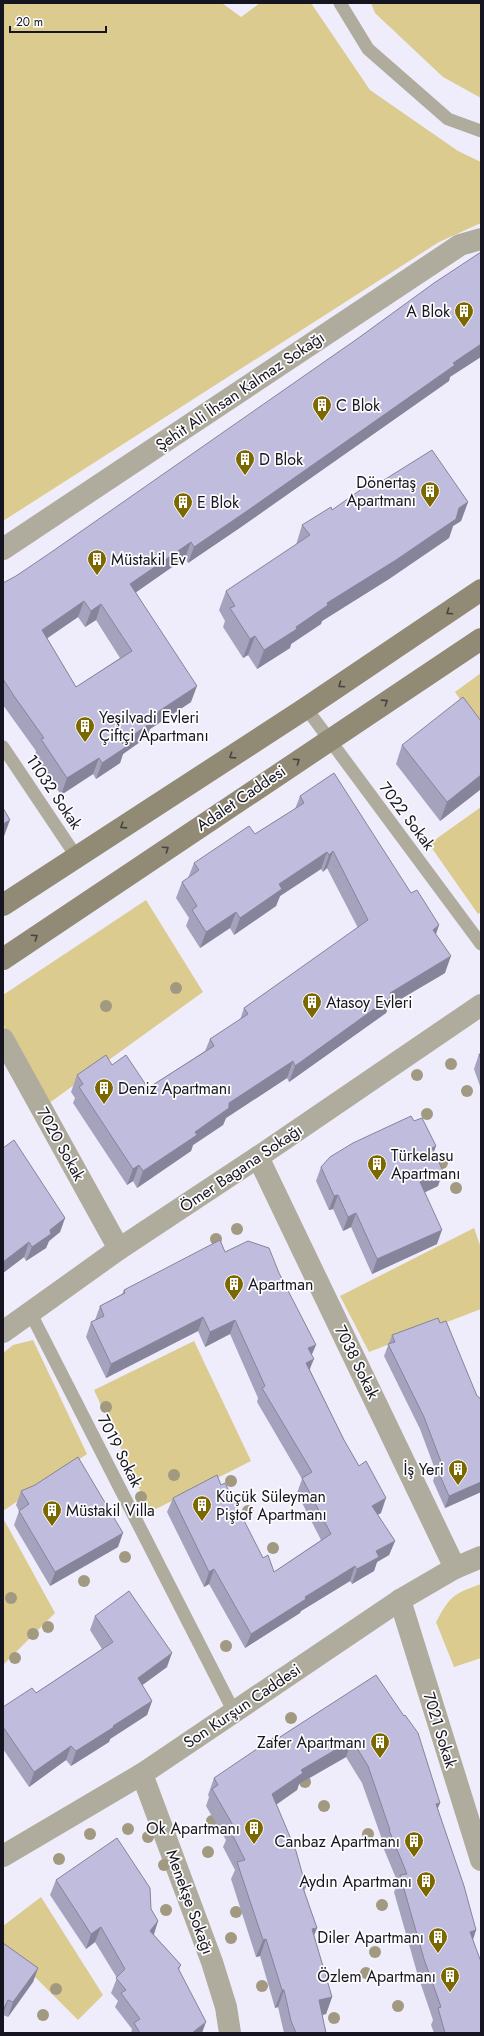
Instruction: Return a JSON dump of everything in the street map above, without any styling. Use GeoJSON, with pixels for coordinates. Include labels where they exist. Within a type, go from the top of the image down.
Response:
{"type":"FeatureCollection","features":[{"type":"Feature","properties":{"kind":"street","name":"Şehit Ali İhsan Kalmaz Sokağı"},"geometry":{"type":"LineString","coordinates":[[3,549],[460,245],[481,239]]}},
{"type":"Feature","properties":{"kind":"street"},"geometry":{"type":"LineString","coordinates":[[3,905],[76,856],[306,708],[481,590]]}},
{"type":"Feature","properties":{"kind":"street","name":"Adalet Caddesi"},"geometry":{"type":"LineString","coordinates":[[3,959],[329,739],[481,639]]}},
{"type":"Feature","properties":{"kind":"street","name":"Ömer Bagana Sokağı"},"geometry":{"type":"LineString","coordinates":[[3,1332],[119,1249],[258,1157],[481,1005]]}},
{"type":"Feature","properties":{"kind":"street","name":"7020 Sokak"},"geometry":{"type":"LineString","coordinates":[[3,1039],[119,1249]]}},
{"type":"Feature","properties":{"kind":"street","name":"7038 Sokak"},"geometry":{"type":"LineString","coordinates":[[258,1157],[455,1568]]}},
{"type":"Feature","properties":{"kind":"street","name":"Son Kurşun Caddesi"},"geometry":{"type":"LineString","coordinates":[[4,1854],[142,1774],[400,1600],[455,1568],[481,1557]]}},
{"type":"Feature","properties":{"kind":"street","name":"7021 Sokak"},"geometry":{"type":"LineString","coordinates":[[400,1600],[481,1860]]}},
{"type":"Feature","properties":{"kind":"street","name":"Menekşe Sokağı"},"geometry":{"type":"LineString","coordinates":[[142,1774],[212,1962],[226,2007],[230,2033]]}},
{"type":"Feature","properties":{"kind":"lane"},"geometry":{"type":"LineString","coordinates":[[340,3],[368,49],[448,119],[481,131]]}},
{"type":"Feature","properties":{"kind":"lane","name":"7022 Sokak"},"geometry":{"type":"LineString","coordinates":[[306,708],[481,944]]}},
{"type":"Feature","properties":{"kind":"lane","name":"11032 Sokak"},"geometry":{"type":"LineString","coordinates":[[3,748],[76,856]]}},
{"type":"Feature","properties":{"kind":"lane","name":"7019 Sokak"},"geometry":{"type":"LineString","coordinates":[[30,1312],[234,1712]]}},
{"type":"Feature","properties":{"kind":"shaded area"},"geometry":{"type":"Polygon","coordinates":[[[3,3],[222,3],[241,17],[260,3],[311,3],[370,90],[458,151],[481,162],[481,223],[439,242],[3,521],[3,3]]]}},
{"type":"Feature","properties":{"kind":"shaded area"},"geometry":{"type":"Polygon","coordinates":[[[371,3],[481,3],[481,98],[443,77],[375,13],[371,3]]]}},
{"type":"Feature","properties":{"kind":"shaded area"},"geometry":{"type":"Polygon","coordinates":[[[481,673],[481,729],[455,692],[481,673]]]}},
{"type":"Feature","properties":{"kind":"shaded area"},"geometry":{"type":"Polygon","coordinates":[[[481,807],[481,912],[478,914],[429,844],[481,807]]]}},
{"type":"Feature","properties":{"kind":"shaded area"},"geometry":{"type":"Polygon","coordinates":[[[146,900],[203,992],[45,1106],[3,1024],[3,995],[146,900]]]}},
{"type":"Feature","properties":{"kind":"shaded area"},"geometry":{"type":"Polygon","coordinates":[[[474,1228],[481,1248],[481,1309],[369,1352],[340,1296],[474,1228]]]}},
{"type":"Feature","properties":{"kind":"shaded area"},"geometry":{"type":"Polygon","coordinates":[[[33,1340],[87,1454],[3,1511],[3,1353],[13,1345],[33,1340]]]}},
{"type":"Feature","properties":{"kind":"shaded area"},"geometry":{"type":"Polygon","coordinates":[[[194,1341],[251,1461],[150,1512],[94,1390],[194,1341]]]}},
{"type":"Feature","properties":{"kind":"shaded area"},"geometry":{"type":"Polygon","coordinates":[[[3,1518],[55,1613],[3,1665],[3,1518]]]}},
{"type":"Feature","properties":{"kind":"shaded area"},"geometry":{"type":"Polygon","coordinates":[[[481,1584],[481,1658],[454,1667],[436,1622],[445,1606],[453,1597],[464,1590],[481,1584]]]}},
{"type":"Feature","properties":{"kind":"shaded area"},"geometry":{"type":"Polygon","coordinates":[[[41,1897],[103,1995],[78,2020],[3,1945],[3,1926],[41,1897]]]}},
{"type":"Feature","properties":{"kind":"building"},"geometry":{"type":"Polygon","coordinates":[[[481,252],[481,344],[453,363],[455,365],[247,511],[194,547],[191,542],[130,584],[197,686],[150,717],[153,721],[122,743],[126,747],[102,763],[99,758],[67,778],[41,739],[44,738],[3,679],[3,583],[50,553],[357,339],[434,283],[481,252]],[[84,601],[42,630],[76,687],[132,651],[101,604],[91,611],[84,601]]]}},
{"type":"Feature","properties":{"kind":"building"},"geometry":{"type":"Polygon","coordinates":[[[432,450],[468,502],[459,508],[456,519],[396,560],[327,603],[328,605],[296,627],[297,629],[264,650],[255,636],[250,639],[230,608],[235,606],[226,591],[310,535],[302,525],[331,507],[332,510],[373,481],[376,485],[432,450]]]}},
{"type":"Feature","properties":{"kind":"building"},"geometry":{"type":"Polygon","coordinates":[[[463,697],[481,721],[481,775],[447,802],[402,745],[463,697]]]}},
{"type":"Feature","properties":{"kind":"building"},"geometry":{"type":"Polygon","coordinates":[[[334,773],[411,893],[417,890],[439,925],[433,930],[451,956],[390,993],[392,996],[295,1066],[293,1061],[229,1103],[229,1108],[195,1132],[197,1135],[143,1171],[139,1165],[133,1169],[79,1087],[83,1084],[77,1075],[106,1055],[112,1065],[126,1055],[148,1088],[214,1046],[210,1039],[248,1014],[244,1008],[368,920],[333,851],[329,855],[327,852],[279,884],[282,889],[240,918],[236,912],[206,932],[192,910],[197,906],[182,882],[199,870],[194,863],[249,826],[255,834],[304,803],[300,796],[334,773]]]}},
{"type":"Feature","properties":{"kind":"building"},"geometry":{"type":"Polygon","coordinates":[[[3,808],[10,820],[3,824],[3,808]]]}},
{"type":"Feature","properties":{"kind":"building"},"geometry":{"type":"Polygon","coordinates":[[[411,1116],[414,1121],[422,1118],[436,1146],[432,1148],[443,1171],[420,1182],[442,1230],[377,1259],[356,1213],[348,1217],[338,1195],[334,1196],[321,1167],[330,1157],[353,1143],[411,1116]]]}},
{"type":"Feature","properties":{"kind":"building"},"geometry":{"type":"Polygon","coordinates":[[[14,1140],[65,1218],[50,1230],[51,1234],[32,1247],[29,1242],[3,1262],[3,1148],[14,1140]]]}},
{"type":"Feature","properties":{"kind":"building"},"geometry":{"type":"Polygon","coordinates":[[[220,1240],[225,1252],[248,1241],[269,1248],[279,1273],[316,1345],[308,1348],[314,1359],[306,1363],[344,1440],[359,1466],[366,1461],[386,1498],[372,1506],[395,1541],[376,1551],[379,1557],[357,1569],[355,1566],[305,1597],[306,1599],[251,1634],[214,1569],[209,1572],[173,1498],[217,1475],[221,1485],[225,1483],[263,1558],[268,1555],[274,1572],[331,1534],[302,1478],[312,1472],[262,1388],[265,1386],[235,1320],[210,1332],[203,1317],[111,1364],[91,1322],[104,1316],[100,1306],[125,1293],[124,1290],[220,1240]]]}},
{"type":"Feature","properties":{"kind":"building"},"geometry":{"type":"Polygon","coordinates":[[[438,1318],[440,1323],[446,1321],[477,1396],[481,1399],[481,1482],[449,1496],[437,1469],[443,1467],[424,1417],[388,1344],[395,1342],[392,1335],[438,1318]]]}},
{"type":"Feature","properties":{"kind":"building","name":"Müstakil Villa"},"geometry":{"type":"Polygon","coordinates":[[[78,1457],[123,1533],[55,1572],[19,1511],[29,1504],[21,1491],[35,1485],[78,1457]]]}},
{"type":"Feature","properties":{"kind":"building"},"geometry":{"type":"Polygon","coordinates":[[[129,1591],[172,1653],[138,1678],[152,1701],[76,1751],[71,1746],[34,1772],[3,1727],[3,1707],[32,1688],[36,1693],[113,1642],[95,1616],[129,1591]]]}},
{"type":"Feature","properties":{"kind":"building"},"geometry":{"type":"Polygon","coordinates":[[[376,1675],[404,1716],[405,1715],[418,1733],[440,1803],[436,1804],[464,1886],[476,1930],[470,1932],[481,1962],[481,2033],[445,2033],[438,2008],[441,2007],[424,1959],[400,1875],[407,1874],[389,1830],[368,1766],[352,1740],[301,1770],[303,1773],[272,1794],[296,1851],[306,1887],[303,1888],[317,1928],[312,1929],[332,1997],[319,2000],[326,2033],[296,2033],[291,2021],[284,1990],[282,1990],[266,1939],[263,1940],[237,1862],[245,1860],[230,1830],[234,1827],[212,1789],[218,1785],[214,1778],[279,1734],[280,1737],[376,1675]]]}},
{"type":"Feature","properties":{"kind":"building"},"geometry":{"type":"Polygon","coordinates":[[[117,1838],[150,1888],[151,1909],[158,1921],[150,1931],[181,1965],[178,1968],[206,2022],[192,2033],[140,2033],[134,2023],[140,2019],[121,1993],[126,1990],[116,1978],[125,1969],[101,1927],[91,1934],[56,1880],[117,1838]]]}},
{"type":"Feature","properties":{"kind":"building"},"geometry":{"type":"Polygon","coordinates":[[[3,1943],[38,1968],[13,2002],[8,2000],[3,2010],[3,1943]]]}},
{"type":"Feature","properties":{"kind":"place","name":"A Blok"},"geometry":{"type":"Point","coordinates":[464,328]}},
{"type":"Feature","properties":{"kind":"place","name":"C Blok"},"geometry":{"type":"Point","coordinates":[322,422]}},
{"type":"Feature","properties":{"kind":"place","name":"D Blok"},"geometry":{"type":"Point","coordinates":[245,476]}},
{"type":"Feature","properties":{"kind":"place","name":"Dönertaş Apartmanı"},"geometry":{"type":"Point","coordinates":[430,508]}},
{"type":"Feature","properties":{"kind":"place","name":"E Blok"},"geometry":{"type":"Point","coordinates":[183,519]}},
{"type":"Feature","properties":{"kind":"place","name":"Müstakil Ev"},"geometry":{"type":"Point","coordinates":[97,576]}},
{"type":"Feature","properties":{"kind":"place","name":"Yeşilvadi Evleri Çiftçi Apartmanı"},"geometry":{"type":"Point","coordinates":[85,743]}},
{"type":"Feature","properties":{"kind":"place","name":"Atasoy Evleri"},"geometry":{"type":"Point","coordinates":[312,1019]}},
{"type":"Feature","properties":{"kind":"place","name":"Deniz Apartmanı"},"geometry":{"type":"Point","coordinates":[104,1105]}},
{"type":"Feature","properties":{"kind":"place","name":"Türkelasu Apartmanı"},"geometry":{"type":"Point","coordinates":[377,1181]}},
{"type":"Feature","properties":{"kind":"place","name":"Apartman"},"geometry":{"type":"Point","coordinates":[234,1301]}},
{"type":"Feature","properties":{"kind":"place","name":"İş Yeri"},"geometry":{"type":"Point","coordinates":[458,1486]}},
{"type":"Feature","properties":{"kind":"place","name":"Küçük Süleyman Piştof Apartmanı"},"geometry":{"type":"Point","coordinates":[202,1522]}},
{"type":"Feature","properties":{"kind":"place","name":"Müstakil Villa"},"geometry":{"type":"Point","coordinates":[52,1527]}},
{"type":"Feature","properties":{"kind":"place","name":"Zafer Apartmanı"},"geometry":{"type":"Point","coordinates":[380,1759]}},
{"type":"Feature","properties":{"kind":"place","name":"Ok Apartmanı"},"geometry":{"type":"Point","coordinates":[254,1845]}},
{"type":"Feature","properties":{"kind":"place","name":"Canbaz Apartmanı"},"geometry":{"type":"Point","coordinates":[414,1858]}},
{"type":"Feature","properties":{"kind":"place","name":"Aydın Apartmanı"},"geometry":{"type":"Point","coordinates":[426,1898]}},
{"type":"Feature","properties":{"kind":"place","name":"Diler Apartmanı"},"geometry":{"type":"Point","coordinates":[438,1954]}},
{"type":"Feature","properties":{"kind":"place","name":"Özlem Apartmanı"},"geometry":{"type":"Point","coordinates":[450,1993]}}]}
